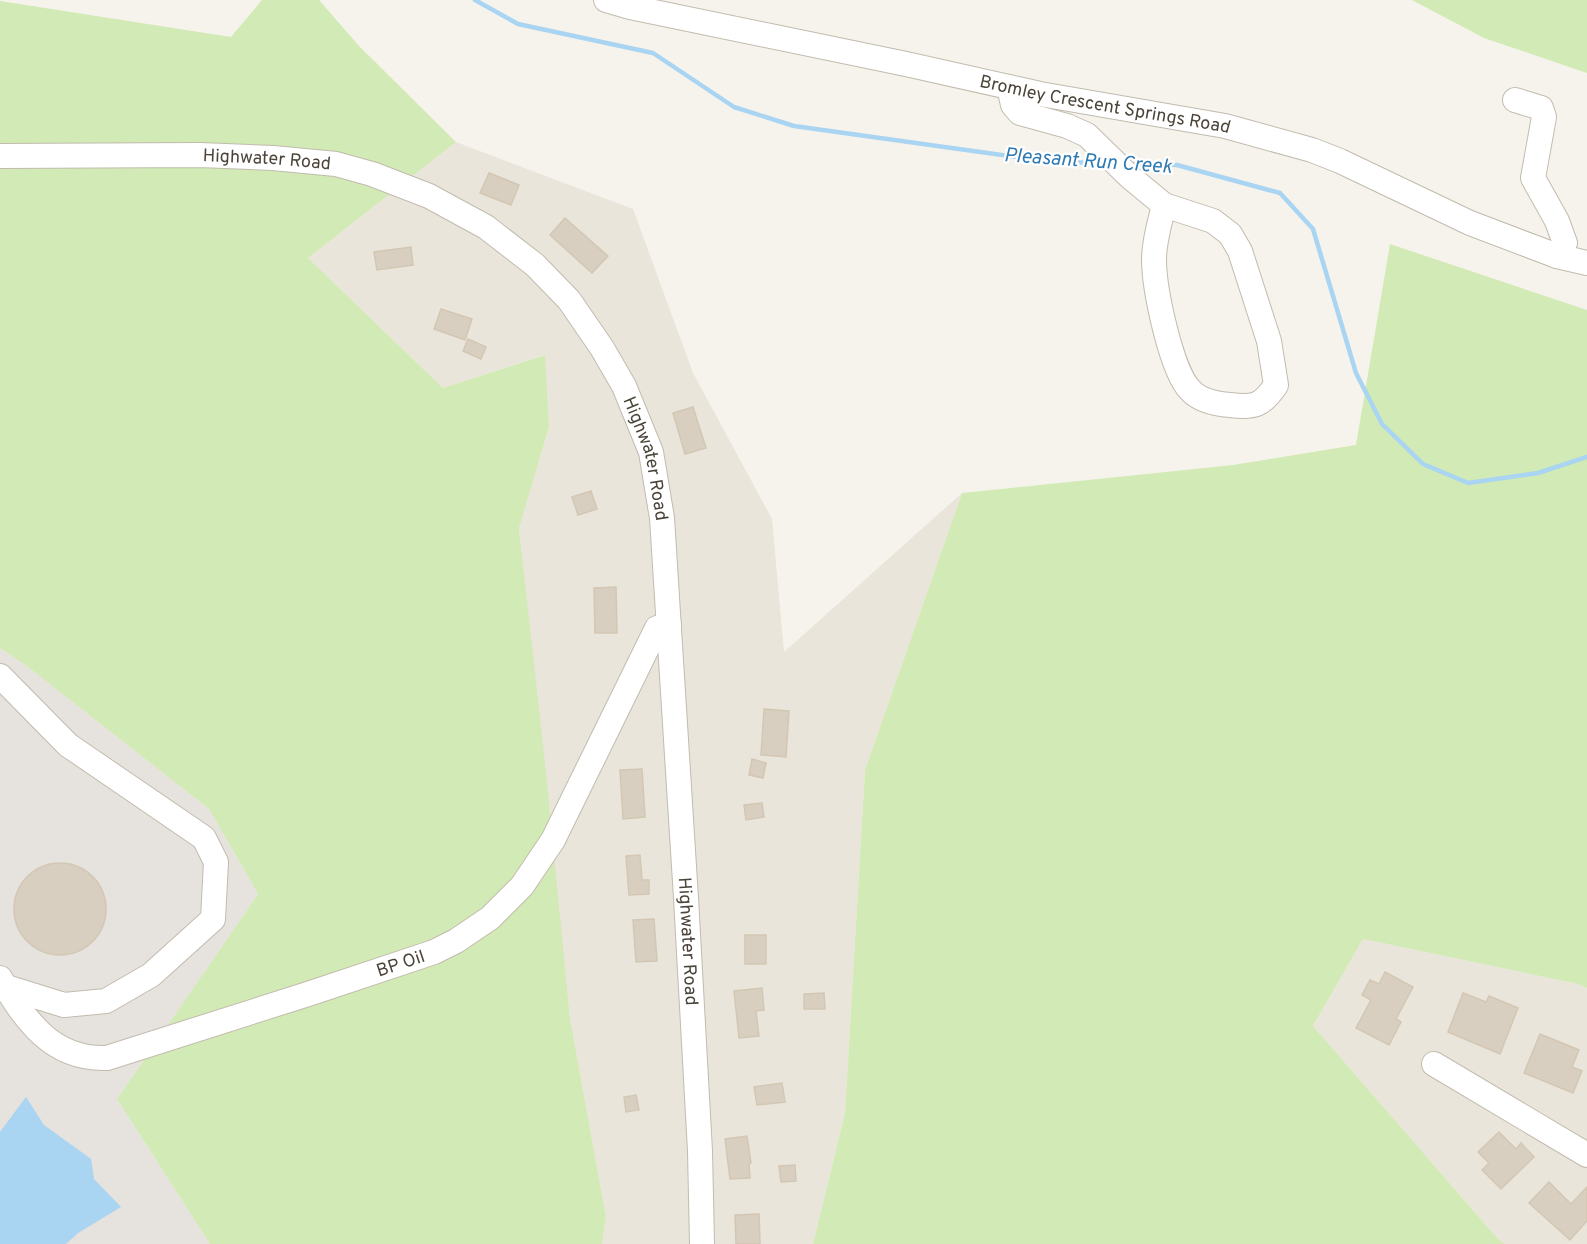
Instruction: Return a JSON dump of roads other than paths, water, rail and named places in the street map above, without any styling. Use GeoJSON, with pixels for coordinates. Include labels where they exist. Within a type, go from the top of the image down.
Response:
{"type":"FeatureCollection","features":[{"type":"Feature","properties":{"kind":"street","name":"Bromley Crescent Springs Road"},"geometry":{"type":"LineString","coordinates":[[606,0],[1009,87],[1225,126],[1312,150],[1470,223],[1557,256],[1587,263]]}},
{"type":"Feature","properties":{"kind":"street"},"geometry":{"type":"LineString","coordinates":[[1009,87],[1013,105],[1020,113],[1076,129],[1087,135],[1130,177],[1164,205],[1213,221],[1230,234],[1240,251],[1269,341],[1276,385],[1266,400],[1254,405],[1223,405],[1201,399],[1190,390],[1184,379],[1160,311],[1155,282],[1154,257],[1164,205]]}},
{"type":"Feature","properties":{"kind":"street"},"geometry":{"type":"LineString","coordinates":[[1515,99],[1541,108],[1544,117],[1533,178],[1557,221],[1565,243],[1557,256]]}},
{"type":"Feature","properties":{"kind":"street","name":"Highwater Road"},"geometry":{"type":"LineString","coordinates":[[0,156],[200,155],[273,158],[336,164],[372,174],[429,196],[486,227],[535,265],[569,300],[602,348],[624,386],[651,452],[662,519],[689,941],[700,1151],[702,1244]]}},
{"type":"Feature","properties":{"kind":"street","name":"BP Oil"},"geometry":{"type":"LineString","coordinates":[[3,983],[19,1008],[46,1039],[76,1055],[92,1059],[107,1058],[309,994],[434,952],[456,941],[490,918],[522,886],[547,849],[619,708],[646,647],[657,628],[669,625]]}},
{"type":"Feature","properties":{"kind":"street"},"geometry":{"type":"LineString","coordinates":[[0,676],[68,745],[204,837],[216,862],[213,919],[151,975],[106,1001],[64,1005],[3,983]]}},
{"type":"Feature","properties":{"kind":"street"},"geometry":{"type":"LineString","coordinates":[[1434,1064],[1587,1155]]}},
{"type":"Feature","properties":{"kind":"water"},"geometry":{"type":"Polygon","coordinates":[[[26,1097],[44,1125],[91,1159],[94,1179],[121,1207],[78,1233],[66,1244],[0,1244],[0,1132],[26,1097]]]}},
{"type":"Feature","properties":{"kind":"waterway","name":"Pleasant Run Creek"},"geometry":{"type":"LineString","coordinates":[[475,0],[518,24],[653,53],[734,107],[794,126],[1052,162],[1103,163]]}},
{"type":"Feature","properties":{"kind":"waterway","name":"Pleasant Run Creek"},"geometry":{"type":"LineString","coordinates":[[1130,164],[1177,165],[1280,193],[1313,229],[1356,373],[1382,424],[1423,464],[1468,483],[1538,473],[1587,457]]}}]}
